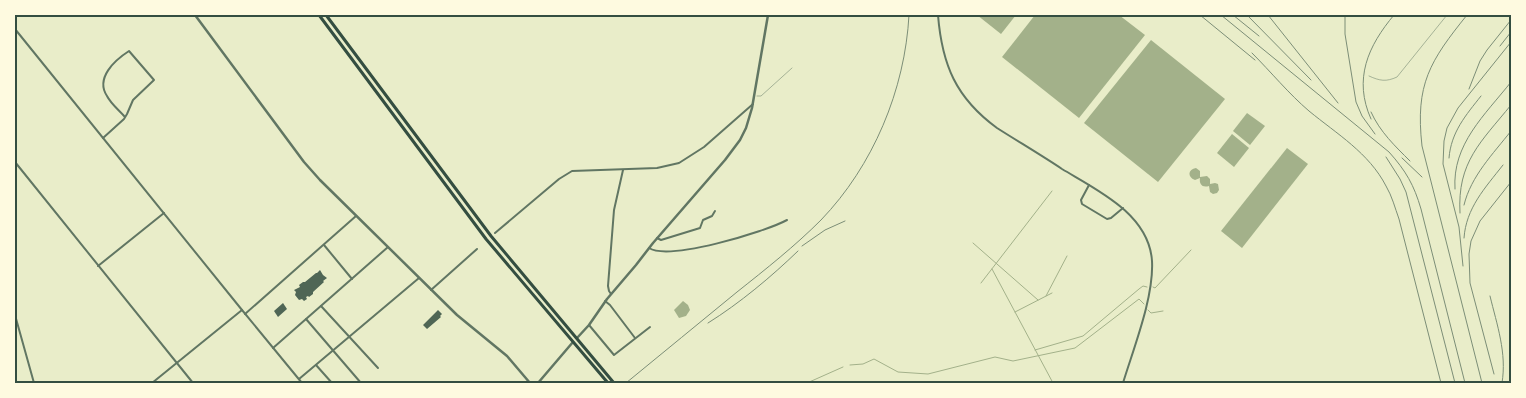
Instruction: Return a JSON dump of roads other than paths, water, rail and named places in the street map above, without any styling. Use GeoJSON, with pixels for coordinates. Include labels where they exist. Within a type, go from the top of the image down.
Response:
{"type":"FeatureCollection","features":[{"type":"Feature","properties":{"kind":"main road"},"geometry":{"type":"LineString","coordinates":[[319,15],[486,239],[614,383]]}},
{"type":"Feature","properties":{"kind":"main road"},"geometry":{"type":"LineString","coordinates":[[326,15],[491,236],[608,383]]}},
{"type":"Feature","properties":{"kind":"street"},"geometry":{"type":"LineString","coordinates":[[195,15],[307,166],[327,188],[462,319],[507,356],[530,383]]}},
{"type":"Feature","properties":{"kind":"street"},"geometry":{"type":"LineString","coordinates":[[538,383],[588,325],[605,301],[657,238],[738,144],[753,104],[768,15]]}},
{"type":"Feature","properties":{"kind":"street"},"geometry":{"type":"LineString","coordinates":[[938,15],[940,39],[947,66],[956,86],[968,103],[997,128],[1123,208],[1137,224],[1147,240],[1152,262],[1149,296],[1123,383]]}},
{"type":"Feature","properties":{"kind":"street"},"geometry":{"type":"LineString","coordinates":[[15,29],[302,383]]}},
{"type":"Feature","properties":{"kind":"street"},"geometry":{"type":"LineString","coordinates":[[103,138],[125,117],[133,100],[154,80],[129,51],[110,68],[103,85],[106,96],[125,117]]}},
{"type":"Feature","properties":{"kind":"street"},"geometry":{"type":"LineString","coordinates":[[495,233],[558,178],[568,173],[584,170],[664,167],[685,160],[704,147],[753,104]]}},
{"type":"Feature","properties":{"kind":"street"},"geometry":{"type":"LineString","coordinates":[[15,162],[193,383]]}},
{"type":"Feature","properties":{"kind":"street"},"geometry":{"type":"LineString","coordinates":[[611,294],[608,291],[608,286],[612,226],[623,170]]}},
{"type":"Feature","properties":{"kind":"street"},"geometry":{"type":"LineString","coordinates":[[1089,185],[1081,200],[1082,204],[1107,219],[1123,208]]}},
{"type":"Feature","properties":{"kind":"street"},"geometry":{"type":"LineString","coordinates":[[657,238],[661,240],[701,227],[703,220],[712,216],[715,210]]}},
{"type":"Feature","properties":{"kind":"street"},"geometry":{"type":"LineString","coordinates":[[98,266],[164,213]]}},
{"type":"Feature","properties":{"kind":"street"},"geometry":{"type":"LineString","coordinates":[[245,314],[356,216]]}},
{"type":"Feature","properties":{"kind":"street"},"geometry":{"type":"LineString","coordinates":[[649,248],[678,251],[724,242],[787,220]]}},
{"type":"Feature","properties":{"kind":"street"},"geometry":{"type":"LineString","coordinates":[[324,245],[352,279]]}},
{"type":"Feature","properties":{"kind":"street"},"geometry":{"type":"LineString","coordinates":[[273,348],[388,247]]}},
{"type":"Feature","properties":{"kind":"street"},"geometry":{"type":"LineString","coordinates":[[431,290],[477,249]]}},
{"type":"Feature","properties":{"kind":"street"},"geometry":{"type":"LineString","coordinates":[[299,379],[419,278]]}},
{"type":"Feature","properties":{"kind":"street"},"geometry":{"type":"LineString","coordinates":[[605,301],[635,339]]}},
{"type":"Feature","properties":{"kind":"street"},"geometry":{"type":"LineString","coordinates":[[321,306],[378,368]]}},
{"type":"Feature","properties":{"kind":"street"},"geometry":{"type":"LineString","coordinates":[[152,383],[242,310]]}},
{"type":"Feature","properties":{"kind":"street"},"geometry":{"type":"LineString","coordinates":[[15,315],[34,383]]}},
{"type":"Feature","properties":{"kind":"street"},"geometry":{"type":"LineString","coordinates":[[306,319],[361,383]]}},
{"type":"Feature","properties":{"kind":"street"},"geometry":{"type":"LineString","coordinates":[[588,325],[614,355],[650,327]]}},
{"type":"Feature","properties":{"kind":"street"},"geometry":{"type":"LineString","coordinates":[[316,365],[332,383]]}},
{"type":"Feature","properties":{"kind":"lane"},"geometry":{"type":"LineString","coordinates":[[1369,76],[1383,81],[1397,77],[1448,15]]}},
{"type":"Feature","properties":{"kind":"lane"},"geometry":{"type":"LineString","coordinates":[[754,96],[761,96],[792,68]]}},
{"type":"Feature","properties":{"kind":"waterway"},"geometry":{"type":"LineString","coordinates":[[981,283],[1052,191]]}},
{"type":"Feature","properties":{"kind":"waterway"},"geometry":{"type":"LineString","coordinates":[[973,243],[1038,300]]}},
{"type":"Feature","properties":{"kind":"waterway"},"geometry":{"type":"LineString","coordinates":[[1153,287],[1155,288],[1191,250]]}},
{"type":"Feature","properties":{"kind":"waterway"},"geometry":{"type":"LineString","coordinates":[[1046,296],[1067,256]]}},
{"type":"Feature","properties":{"kind":"waterway"},"geometry":{"type":"LineString","coordinates":[[992,269],[1053,383]]}},
{"type":"Feature","properties":{"kind":"waterway"},"geometry":{"type":"LineString","coordinates":[[1035,350],[1083,336],[1139,289],[1143,286],[1147,287]]}},
{"type":"Feature","properties":{"kind":"waterway"},"geometry":{"type":"LineString","coordinates":[[1015,312],[1052,293]]}},
{"type":"Feature","properties":{"kind":"waterway"},"geometry":{"type":"LineString","coordinates":[[850,365],[863,364],[874,359],[898,372],[928,374],[995,357],[1013,361],[1075,348],[1139,299],[1144,304]]}},
{"type":"Feature","properties":{"kind":"waterway"},"geometry":{"type":"LineString","coordinates":[[1148,310],[1151,313],[1163,311]]}},
{"type":"Feature","properties":{"kind":"waterway"},"geometry":{"type":"LineString","coordinates":[[807,383],[843,367]]}},
{"type":"Feature","properties":{"kind":"railway"},"geometry":{"type":"LineString","coordinates":[[626,383],[791,248],[840,199],[871,151],[893,99],[901,71],[909,15]]}},
{"type":"Feature","properties":{"kind":"railway"},"geometry":{"type":"LineString","coordinates":[[1200,15],[1255,60]]}},
{"type":"Feature","properties":{"kind":"railway"},"geometry":{"type":"LineString","coordinates":[[1221,15],[1389,152],[1405,172],[1421,209],[1465,383]]}},
{"type":"Feature","properties":{"kind":"railway"},"geometry":{"type":"LineString","coordinates":[[1233,15],[1259,36]]}},
{"type":"Feature","properties":{"kind":"railway"},"geometry":{"type":"LineString","coordinates":[[1247,15],[1311,80]]}},
{"type":"Feature","properties":{"kind":"railway"},"geometry":{"type":"LineString","coordinates":[[1268,15],[1338,103]]}},
{"type":"Feature","properties":{"kind":"railway"},"geometry":{"type":"LineString","coordinates":[[1345,15],[1345,34],[1356,102],[1362,116],[1375,134]]}},
{"type":"Feature","properties":{"kind":"railway"},"geometry":{"type":"LineString","coordinates":[[1371,119],[1363,90],[1366,64],[1377,39],[1394,15]]}},
{"type":"Feature","properties":{"kind":"railway"},"geometry":{"type":"LineString","coordinates":[[1467,15],[1443,46],[1428,74],[1423,89],[1420,124],[1422,146],[1482,383]]}},
{"type":"Feature","properties":{"kind":"railway"},"geometry":{"type":"LineString","coordinates":[[1469,89],[1480,61],[1511,20]]}},
{"type":"Feature","properties":{"kind":"railway"},"geometry":{"type":"LineString","coordinates":[[1500,46],[1511,32]]}},
{"type":"Feature","properties":{"kind":"railway"},"geometry":{"type":"LineString","coordinates":[[1463,266],[1459,227],[1443,164],[1444,141],[1447,128],[1458,108],[1511,42]]}},
{"type":"Feature","properties":{"kind":"railway"},"geometry":{"type":"LineString","coordinates":[[1252,53],[1309,111],[1362,154],[1379,174],[1386,186],[1399,219],[1441,383]]}},
{"type":"Feature","properties":{"kind":"railway"},"geometry":{"type":"LineString","coordinates":[[1455,189],[1455,173],[1465,144],[1481,118],[1511,82]]}},
{"type":"Feature","properties":{"kind":"railway"},"geometry":{"type":"LineString","coordinates":[[1449,158],[1456,132],[1481,96]]}},
{"type":"Feature","properties":{"kind":"railway"},"geometry":{"type":"LineString","coordinates":[[1460,213],[1462,180],[1467,166],[1481,142],[1511,105]]}},
{"type":"Feature","properties":{"kind":"railway"},"geometry":{"type":"LineString","coordinates":[[1371,112],[1383,132],[1410,161]]}},
{"type":"Feature","properties":{"kind":"railway"},"geometry":{"type":"LineString","coordinates":[[1464,205],[1467,194],[1477,175],[1511,131]]}},
{"type":"Feature","properties":{"kind":"railway"},"geometry":{"type":"LineString","coordinates":[[1386,157],[1406,192],[1455,383]]}},
{"type":"Feature","properties":{"kind":"railway"},"geometry":{"type":"LineString","coordinates":[[1402,158],[1422,177]]}},
{"type":"Feature","properties":{"kind":"railway"},"geometry":{"type":"LineString","coordinates":[[1464,238],[1468,217],[1472,208],[1483,190],[1503,165]]}},
{"type":"Feature","properties":{"kind":"railway"},"geometry":{"type":"LineString","coordinates":[[1494,374],[1470,283],[1469,254],[1471,241],[1480,221],[1511,182]]}},
{"type":"Feature","properties":{"kind":"railway"},"geometry":{"type":"LineString","coordinates":[[802,246],[825,230],[845,221]]}},
{"type":"Feature","properties":{"kind":"railway"},"geometry":{"type":"LineString","coordinates":[[708,323],[755,289],[798,251]]}},
{"type":"Feature","properties":{"kind":"railway"},"geometry":{"type":"LineString","coordinates":[[1490,296],[1502,350],[1502,383]]}}]}
